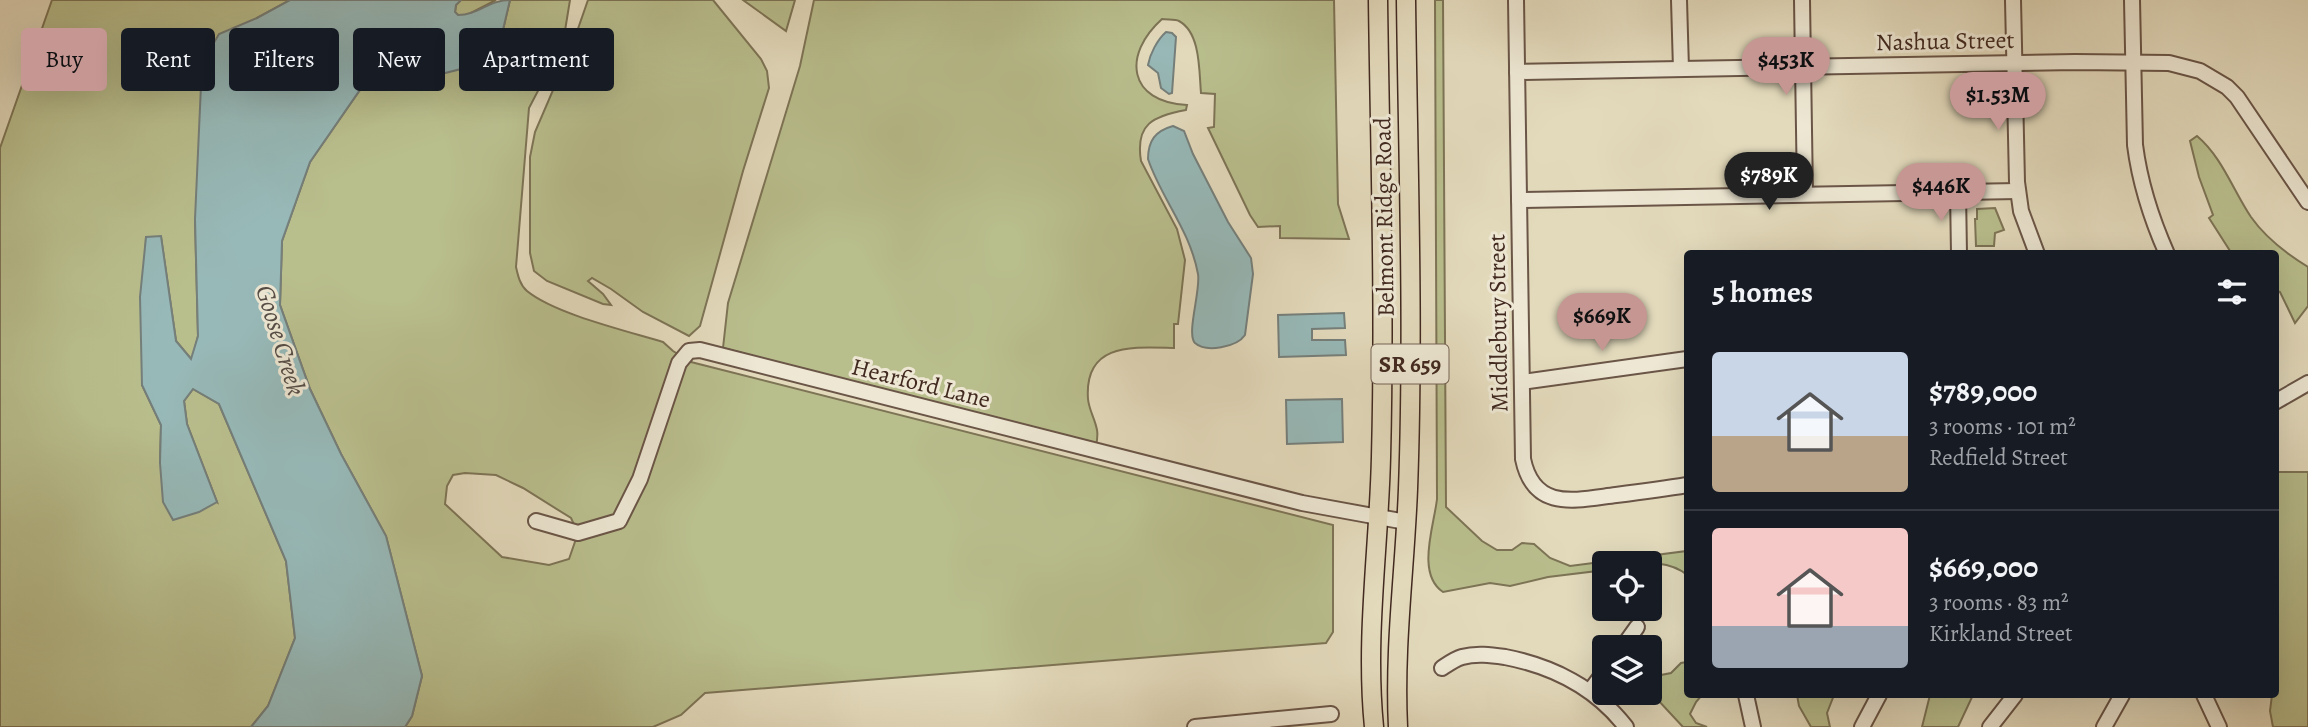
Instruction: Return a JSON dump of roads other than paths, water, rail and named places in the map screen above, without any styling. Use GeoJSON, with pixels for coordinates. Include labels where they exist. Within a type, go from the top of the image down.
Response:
{"type":"FeatureCollection","features":[{"type":"Feature","properties":{"kind":"main road","name":"Belmont Ridge Road"},"geometry":{"type":"LineString","coordinates":[[1374,727],[1371,632],[1379,519],[1383,345],[1378,0]]}},
{"type":"Feature","properties":{"kind":"main road","name":"Belmont Ridge Road"},"geometry":{"type":"LineString","coordinates":[[1398,727],[1396,670],[1410,414],[1406,0]]}},
{"type":"Feature","properties":{"kind":"main road"},"geometry":{"type":"LineString","coordinates":[[1381,246],[1393,248],[1403,255],[1410,279]]}},
{"type":"Feature","properties":{"kind":"street","name":"Middlebury Street"},"geometry":{"type":"LineString","coordinates":[[1516,0],[1523,459],[1531,480],[1543,493],[1554,499],[1572,501],[1684,485]]}},
{"type":"Feature","properties":{"kind":"street"},"geometry":{"type":"LineString","coordinates":[[1679,0],[1681,69]]}},
{"type":"Feature","properties":{"kind":"street"},"geometry":{"type":"LineString","coordinates":[[1802,0],[1805,194]]}},
{"type":"Feature","properties":{"kind":"street"},"geometry":{"type":"LineString","coordinates":[[2013,0],[2018,191],[2024,221],[2035,250]]}},
{"type":"Feature","properties":{"kind":"street"},"geometry":{"type":"LineString","coordinates":[[2132,0],[2138,167],[2148,209],[2165,250]]}},
{"type":"Feature","properties":{"kind":"street","name":"Nashua Street"},"geometry":{"type":"LineString","coordinates":[[1517,72],[2133,61],[2185,65],[2213,77],[2227,87],[2247,110],[2308,202]]}},
{"type":"Feature","properties":{"kind":"street"},"geometry":{"type":"LineString","coordinates":[[1519,200],[2018,191]]}},
{"type":"Feature","properties":{"kind":"street"},"geometry":{"type":"LineString","coordinates":[[1958,192],[1959,250]]}},
{"type":"Feature","properties":{"kind":"street","name":"Hearford Lane"},"geometry":{"type":"LineString","coordinates":[[536,521],[578,533],[619,521],[640,479],[679,363],[689,351],[701,350],[1281,498],[1379,519],[1406,522]]}},
{"type":"Feature","properties":{"kind":"street"},"geometry":{"type":"LineString","coordinates":[[1522,382],[1684,359]]}},
{"type":"Feature","properties":{"kind":"street"},"geometry":{"type":"LineString","coordinates":[[2279,400],[2308,383]]}},
{"type":"Feature","properties":{"kind":"street"},"geometry":{"type":"LineString","coordinates":[[1631,635],[1637,627]]}},
{"type":"Feature","properties":{"kind":"street"},"geometry":{"type":"LineString","coordinates":[[1442,667],[1460,657],[1475,654],[1524,661],[1546,668],[1590,691],[1626,727]]}},
{"type":"Feature","properties":{"kind":"street"},"geometry":{"type":"LineString","coordinates":[[1747,698],[1753,727]]}},
{"type":"Feature","properties":{"kind":"street"},"geometry":{"type":"LineString","coordinates":[[1862,727],[1877,698]]}},
{"type":"Feature","properties":{"kind":"street"},"geometry":{"type":"LineString","coordinates":[[1990,727],[2013,698]]}},
{"type":"Feature","properties":{"kind":"street"},"geometry":{"type":"LineString","coordinates":[[2104,727],[2120,698]]}},
{"type":"Feature","properties":{"kind":"street"},"geometry":{"type":"LineString","coordinates":[[2205,698],[2219,727]]}},
{"type":"Feature","properties":{"kind":"street"},"geometry":{"type":"LineString","coordinates":[[1195,727],[1282,723],[1331,714]]}},
{"type":"Feature","properties":{"kind":"water","name":"Goose Creek"},"geometry":{"type":"Polygon","coordinates":[[[290,0],[461,0],[456,5],[455,12],[458,15],[510,0],[503,28],[459,28],[459,70],[445,73],[445,28],[353,28],[353,91],[359,91],[310,162],[282,241],[280,305],[310,389],[341,454],[386,536],[422,676],[412,716],[405,727],[251,727],[268,706],[295,638],[286,561],[219,404],[193,389],[184,401],[187,424],[217,502],[199,512],[173,520],[163,502],[161,425],[142,385],[140,297],[146,237],[161,236],[176,341],[191,359],[198,336],[195,219],[201,91],[215,91],[215,41],[219,34],[229,30],[229,91],[339,91],[339,28],[233,28],[290,0]]]}},
{"type":"Feature","properties":{"kind":"water"},"geometry":{"type":"Polygon","coordinates":[[[1166,32],[1176,37],[1172,93],[1169,94],[1161,88],[1158,73],[1148,65],[1154,47],[1166,32]]]}},
{"type":"Feature","properties":{"kind":"water"},"geometry":{"type":"Polygon","coordinates":[[[1173,126],[1184,131],[1228,222],[1251,258],[1253,274],[1245,335],[1235,343],[1221,347],[1206,348],[1195,343],[1193,338],[1198,281],[1194,258],[1148,159],[1149,147],[1154,138],[1173,126]]]}},
{"type":"Feature","properties":{"kind":"water"},"geometry":{"type":"Polygon","coordinates":[[[1344,313],[1345,328],[1312,329],[1312,340],[1345,340],[1346,355],[1279,357],[1278,315],[1344,313]]]}},
{"type":"Feature","properties":{"kind":"water"},"geometry":{"type":"Polygon","coordinates":[[[1342,399],[1343,442],[1287,444],[1286,400],[1342,399]]]}}]}
